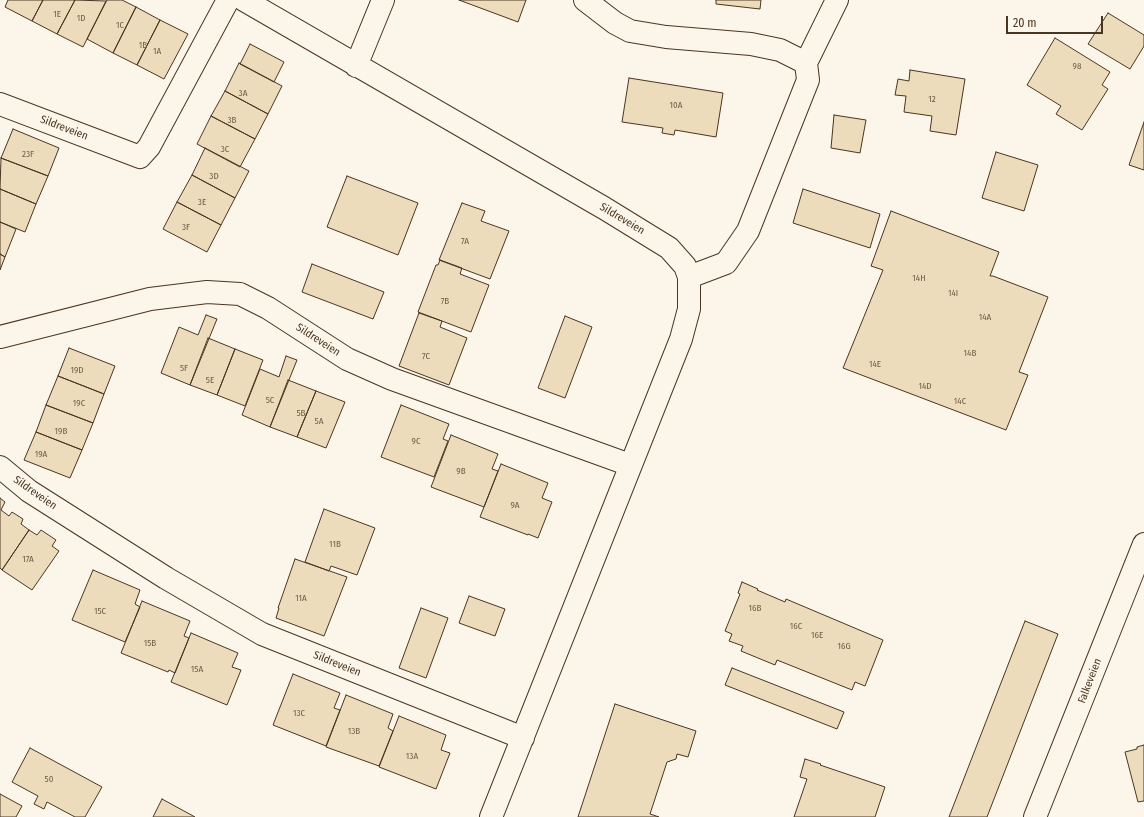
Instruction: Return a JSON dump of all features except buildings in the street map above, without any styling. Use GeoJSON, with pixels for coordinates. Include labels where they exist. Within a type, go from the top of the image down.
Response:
{"type":"FeatureCollection","features":[{"type":"Feature","properties":{"kind":"street","name":"Sildreveien"},"geometry":{"type":"LineString","coordinates":[[0,104],[140,157],[149,147],[228,0]]}},
{"type":"Feature","properties":{"kind":"street","name":"Sildreveien"},"geometry":{"type":"LineString","coordinates":[[244,0],[669,248],[685,266],[689,277],[690,309],[680,339],[491,817]]}},
{"type":"Feature","properties":{"kind":"street"},"geometry":{"type":"LineString","coordinates":[[356,66],[383,0]]}},
{"type":"Feature","properties":{"kind":"street"},"geometry":{"type":"LineString","coordinates":[[585,0],[614,23],[630,31],[666,37],[751,44],[780,50],[806,63]]}},
{"type":"Feature","properties":{"kind":"street"},"geometry":{"type":"LineString","coordinates":[[689,277],[726,263],[748,231],[808,80],[806,63],[837,0]]}},
{"type":"Feature","properties":{"kind":"street","name":"Sildreveien"},"geometry":{"type":"LineString","coordinates":[[0,337],[150,299],[207,292],[240,294],[268,308],[347,359],[392,379],[630,465]]}},
{"type":"Feature","properties":{"kind":"street","name":"Sildreveien"},"geometry":{"type":"LineString","coordinates":[[0,467],[29,491],[166,578],[262,634],[523,738]]}},
{"type":"Feature","properties":{"kind":"street","name":"Falkeveien"},"geometry":{"type":"LineString","coordinates":[[1035,817],[1144,544]]}}]}
